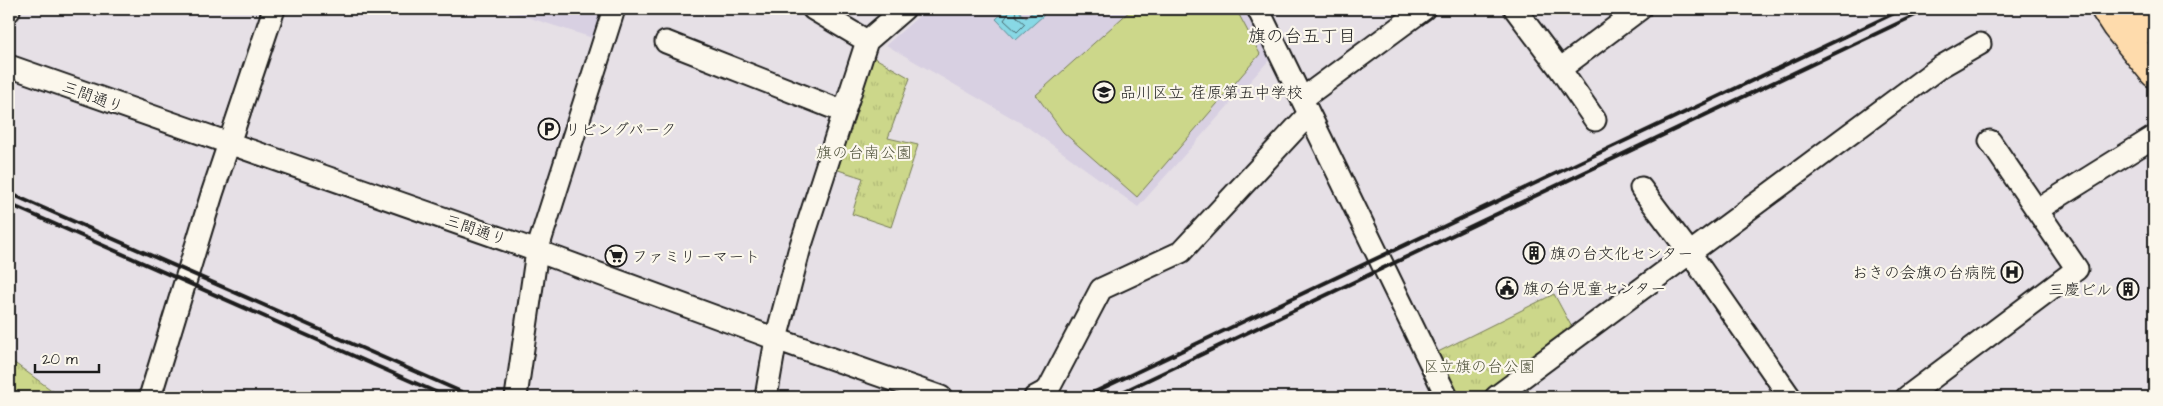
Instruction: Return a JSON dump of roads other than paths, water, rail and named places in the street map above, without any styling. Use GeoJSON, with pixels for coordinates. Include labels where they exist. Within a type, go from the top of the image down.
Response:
{"type":"FeatureCollection","features":[{"type":"Feature","properties":{"kind":"main road"},"geometry":{"type":"LineString","coordinates":[[2106,9],[2116,26],[2154,73]]}},
{"type":"Feature","properties":{"kind":"main road"},"geometry":{"type":"LineString","coordinates":[[2137,9],[2154,30]]}},
{"type":"Feature","properties":{"kind":"street"},"geometry":{"type":"LineString","coordinates":[[150,397],[212,194],[274,9]]}},
{"type":"Feature","properties":{"kind":"street"},"geometry":{"type":"LineString","coordinates":[[516,397],[537,251],[614,9]]}},
{"type":"Feature","properties":{"kind":"street"},"geometry":{"type":"LineString","coordinates":[[813,9],[867,41]]}},
{"type":"Feature","properties":{"kind":"street"},"geometry":{"type":"LineString","coordinates":[[766,397],[776,339],[799,251],[867,41],[904,9]]}},
{"type":"Feature","properties":{"kind":"street"},"geometry":{"type":"LineString","coordinates":[[1258,9],[1447,397]]}},
{"type":"Feature","properties":{"kind":"street"},"geometry":{"type":"LineString","coordinates":[[1035,397],[1048,390],[1101,289],[1181,252],[1305,106],[1424,9]]}},
{"type":"Feature","properties":{"kind":"street"},"geometry":{"type":"LineString","coordinates":[[1515,9],[1595,120]]}},
{"type":"Feature","properties":{"kind":"street"},"geometry":{"type":"LineString","coordinates":[[1560,69],[1640,9]]}},
{"type":"Feature","properties":{"kind":"street"},"geometry":{"type":"LineString","coordinates":[[666,42],[844,112]]}},
{"type":"Feature","properties":{"kind":"street"},"geometry":{"type":"LineString","coordinates":[[1496,397],[1940,67],[1980,44]]}},
{"type":"Feature","properties":{"kind":"street","name":"三間通り"},"geometry":{"type":"LineString","coordinates":[[9,66],[537,251],[776,339],[941,397]]}},
{"type":"Feature","properties":{"kind":"street"},"geometry":{"type":"LineString","coordinates":[[2037,210],[2154,137]]}},
{"type":"Feature","properties":{"kind":"street"},"geometry":{"type":"LineString","coordinates":[[1907,397],[2077,269],[1990,141]]}},
{"type":"Feature","properties":{"kind":"street"},"geometry":{"type":"LineString","coordinates":[[1641,188],[1690,253],[1790,397]]}},
{"type":"Feature","properties":{"kind":"water"},"geometry":{"type":"Polygon","coordinates":[[[1007,9],[1021,9],[1020,13],[1026,18],[1036,9],[1044,15],[1016,40],[996,19],[1007,9]]]}},
{"type":"Feature","properties":{"kind":"railway"},"geometry":{"type":"LineString","coordinates":[[1084,397],[1903,9]]}},
{"type":"Feature","properties":{"kind":"railway"},"geometry":{"type":"LineString","coordinates":[[1112,397],[1928,9]]}},
{"type":"Feature","properties":{"kind":"railway"},"geometry":{"type":"LineString","coordinates":[[9,193],[473,397]]}},
{"type":"Feature","properties":{"kind":"railway"},"geometry":{"type":"LineString","coordinates":[[9,204],[447,397]]}},
{"type":"Feature","properties":{"kind":"place","name":"品川区立 荏原第五中学校"},"geometry":{"type":"Point","coordinates":[1104,92]}},
{"type":"Feature","properties":{"kind":"place","name":"リビングパーク"},"geometry":{"type":"Point","coordinates":[549,129]}},
{"type":"Feature","properties":{"kind":"place","name":"旗の台文化センター"},"geometry":{"type":"Point","coordinates":[1534,253]}},
{"type":"Feature","properties":{"kind":"place","name":"ファミリーマート"},"geometry":{"type":"Point","coordinates":[616,256]}},
{"type":"Feature","properties":{"kind":"place","name":"おきの会旗の台病院"},"geometry":{"type":"Point","coordinates":[2012,272]}},
{"type":"Feature","properties":{"kind":"place","name":"旗の台児童センター"},"geometry":{"type":"Point","coordinates":[1507,288]}},
{"type":"Feature","properties":{"kind":"place","name":"三慶ビル"},"geometry":{"type":"Point","coordinates":[2128,289]}},
{"type":"Feature","properties":{"kind":"district","name":"旗の台五丁目"},"geometry":{"type":"Point","coordinates":[1302,36]}},
{"type":"Feature","properties":{"kind":"park label","name":"旗の台南公園"},"geometry":{"type":"Point","coordinates":[864,152]}},
{"type":"Feature","properties":{"kind":"park label","name":"区立旗の台公園"},"geometry":{"type":"Point","coordinates":[1479,366]}}]}
